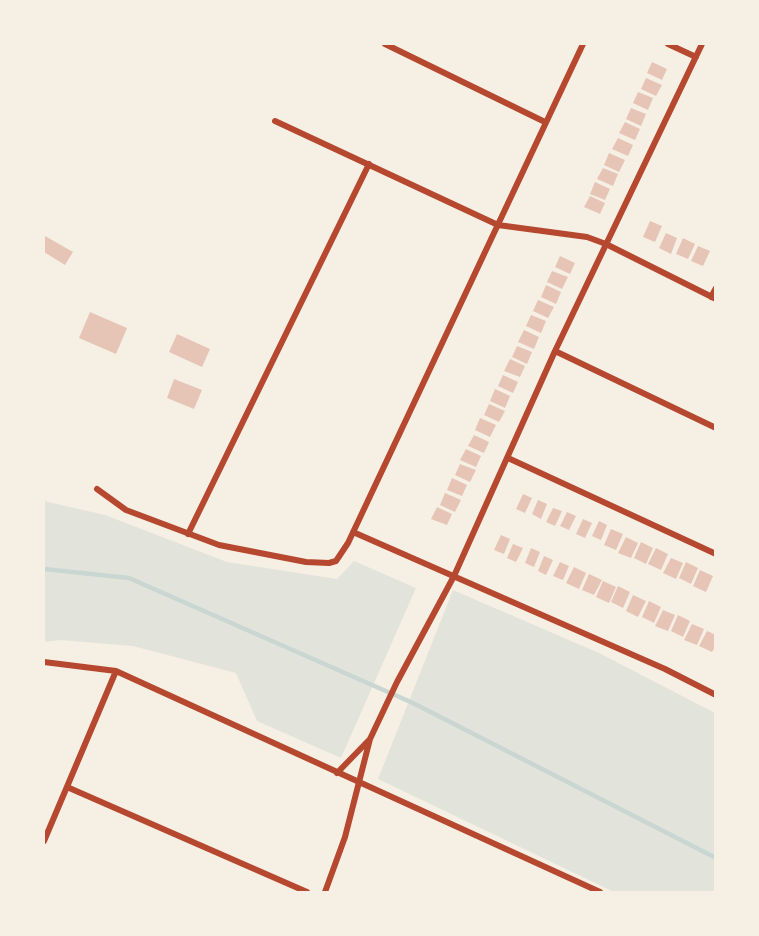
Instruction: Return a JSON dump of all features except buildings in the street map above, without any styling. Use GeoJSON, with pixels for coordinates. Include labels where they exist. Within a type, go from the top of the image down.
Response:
{"type":"FeatureCollection","features":[{"type":"Feature","properties":{"kind":"street"},"geometry":{"type":"LineString","coordinates":[[384,44],[545,122]]}},
{"type":"Feature","properties":{"kind":"street"},"geometry":{"type":"LineString","coordinates":[[97,489],[126,510],[238,550],[318,564],[336,561],[353,532],[583,44]]}},
{"type":"Feature","properties":{"kind":"street"},"geometry":{"type":"LineString","coordinates":[[668,44],[696,57]]}},
{"type":"Feature","properties":{"kind":"street"},"geometry":{"type":"LineString","coordinates":[[325,892],[345,837],[370,739],[397,682],[454,576],[555,351],[702,44]]}},
{"type":"Feature","properties":{"kind":"street"},"geometry":{"type":"LineString","coordinates":[[275,121],[498,225],[578,235],[606,244],[713,298],[716,288]]}},
{"type":"Feature","properties":{"kind":"street"},"geometry":{"type":"LineString","coordinates":[[188,534],[369,164]]}},
{"type":"Feature","properties":{"kind":"street"},"geometry":{"type":"LineString","coordinates":[[555,351],[716,428]]}},
{"type":"Feature","properties":{"kind":"street"},"geometry":{"type":"LineString","coordinates":[[508,458],[716,554]]}},
{"type":"Feature","properties":{"kind":"street"},"geometry":{"type":"LineString","coordinates":[[353,532],[665,669],[716,695]]}},
{"type":"Feature","properties":{"kind":"street"},"geometry":{"type":"LineString","coordinates":[[44,662],[116,672],[600,892]]}},
{"type":"Feature","properties":{"kind":"street"},"geometry":{"type":"LineString","coordinates":[[44,841],[116,672]]}},
{"type":"Feature","properties":{"kind":"street"},"geometry":{"type":"LineString","coordinates":[[337,773],[370,739]]}},
{"type":"Feature","properties":{"kind":"street"},"geometry":{"type":"LineString","coordinates":[[67,787],[307,892]]}},
{"type":"Feature","properties":{"kind":"shaded area"},"geometry":{"type":"Polygon","coordinates":[[[44,501],[105,515],[227,562],[337,579],[354,561],[416,588],[341,758],[257,721],[236,673],[133,646],[60,640],[44,642],[44,501]]]}},
{"type":"Feature","properties":{"kind":"shaded area"},"geometry":{"type":"Polygon","coordinates":[[[453,590],[599,653],[715,713],[715,892],[614,892],[378,779],[453,590]]]}},
{"type":"Feature","properties":{"kind":"waterway"},"geometry":{"type":"LineString","coordinates":[[44,569],[129,578],[413,703],[716,858]]}}]}
